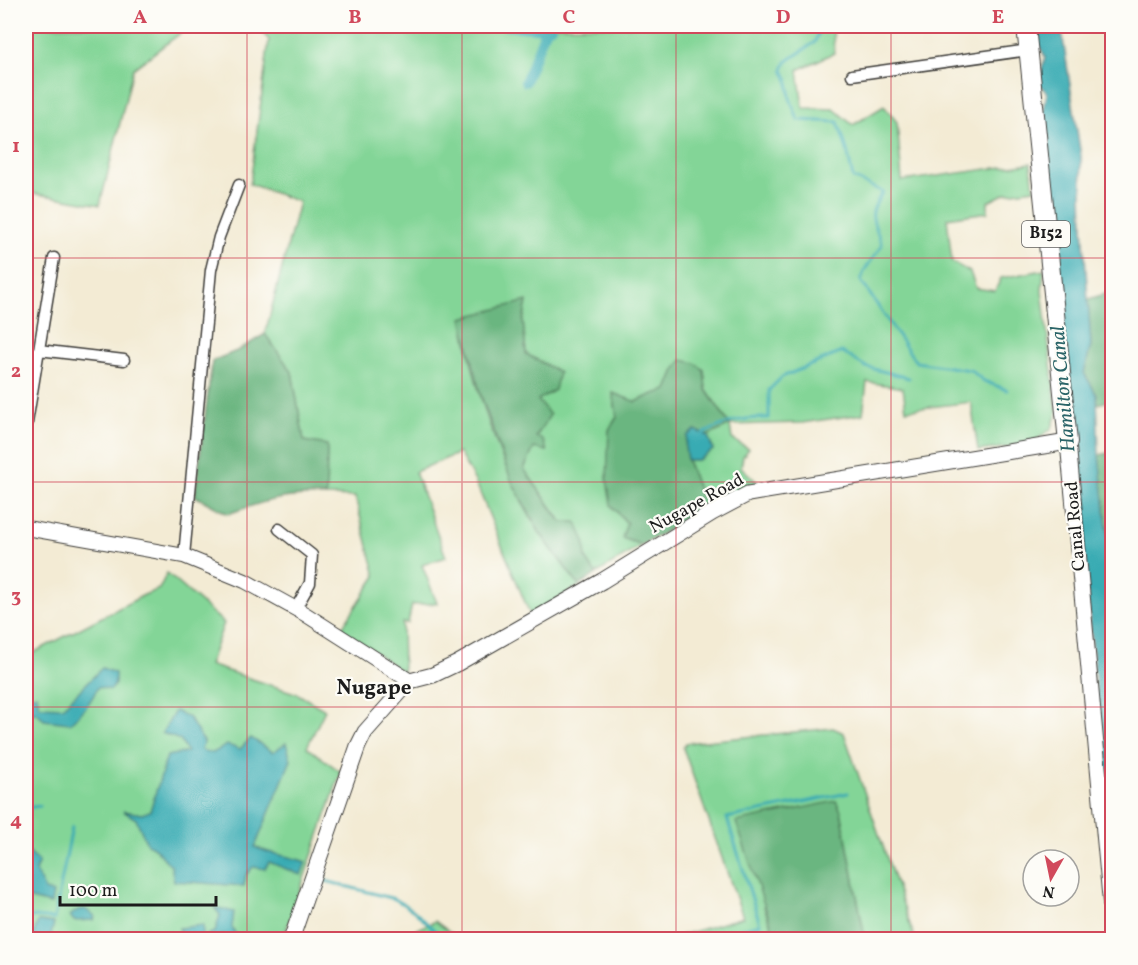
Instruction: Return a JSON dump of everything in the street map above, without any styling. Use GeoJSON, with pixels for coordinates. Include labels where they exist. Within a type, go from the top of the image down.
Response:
{"type":"FeatureCollection","features":[{"type":"Feature","properties":{"kind":"main road","name":"Canal Road"},"geometry":{"type":"LineString","coordinates":[[1026,26],[1113,919]]}},
{"type":"Feature","properties":{"kind":"main road","name":"Nugape Road"},"geometry":{"type":"LineString","coordinates":[[410,681],[434,675],[458,663],[748,494],[1068,442]]}},
{"type":"Feature","properties":{"kind":"main road"},"geometry":{"type":"LineString","coordinates":[[291,939],[358,746],[365,732],[410,681]]}},
{"type":"Feature","properties":{"kind":"street"},"geometry":{"type":"LineString","coordinates":[[852,75],[1029,50]]}},
{"type":"Feature","properties":{"kind":"street"},"geometry":{"type":"LineString","coordinates":[[184,556],[211,270],[219,237],[239,184]]}},
{"type":"Feature","properties":{"kind":"street"},"geometry":{"type":"LineString","coordinates":[[26,429],[54,258]]}},
{"type":"Feature","properties":{"kind":"street"},"geometry":{"type":"LineString","coordinates":[[39,350],[124,360]]}},
{"type":"Feature","properties":{"kind":"street"},"geometry":{"type":"LineString","coordinates":[[26,528],[184,556],[245,581],[296,608],[410,681]]}},
{"type":"Feature","properties":{"kind":"street"},"geometry":{"type":"LineString","coordinates":[[279,529],[312,555],[310,584],[296,608]]}},
{"type":"Feature","properties":{"kind":"green space"},"geometry":{"type":"Polygon","coordinates":[[[26,26],[190,26],[133,69],[100,205],[26,192],[26,26]]]}},
{"type":"Feature","properties":{"kind":"green space"},"geometry":{"type":"Polygon","coordinates":[[[256,26],[833,26],[834,53],[798,70],[803,108],[834,109],[853,125],[884,106],[897,122],[902,181],[1031,163],[1034,189],[1006,193],[988,202],[988,212],[947,218],[952,262],[970,272],[976,288],[995,291],[1001,278],[1044,270],[1042,290],[1057,413],[1052,428],[1031,444],[978,451],[971,402],[906,410],[903,388],[867,382],[863,414],[802,423],[730,425],[706,389],[704,370],[675,370],[667,390],[636,402],[613,394],[617,417],[609,430],[613,508],[627,523],[622,538],[642,545],[596,574],[586,559],[584,539],[562,522],[524,469],[534,448],[547,450],[535,437],[544,425],[538,400],[559,372],[526,354],[523,321],[527,302],[463,318],[467,344],[482,401],[502,458],[540,533],[579,586],[531,617],[476,483],[459,453],[415,472],[446,557],[422,565],[437,603],[412,605],[408,623],[402,623],[403,672],[341,629],[376,576],[355,497],[326,496],[327,446],[304,441],[292,372],[265,334],[299,202],[250,184],[269,40],[256,26]]]}},
{"type":"Feature","properties":{"kind":"green space"},"geometry":{"type":"Polygon","coordinates":[[[1112,292],[1112,400],[1098,404],[1097,395],[1084,373],[1091,345],[1088,299],[1112,292]]]}},
{"type":"Feature","properties":{"kind":"green space"},"geometry":{"type":"Polygon","coordinates":[[[527,301],[523,321],[526,354],[559,372],[555,390],[538,400],[550,415],[536,437],[543,440],[547,451],[534,448],[524,469],[561,522],[576,522],[584,539],[586,559],[596,574],[579,586],[540,533],[511,480],[480,393],[462,318],[527,301]]]}},
{"type":"Feature","properties":{"kind":"green space"},"geometry":{"type":"Polygon","coordinates":[[[265,334],[292,372],[304,441],[327,445],[326,496],[276,499],[228,514],[195,496],[212,361],[239,350],[265,334]]]}},
{"type":"Feature","properties":{"kind":"green space"},"geometry":{"type":"Polygon","coordinates":[[[682,360],[695,363],[704,370],[706,390],[730,425],[708,436],[695,430],[687,460],[702,500],[703,510],[642,545],[622,538],[627,523],[611,505],[607,479],[609,430],[617,417],[613,393],[636,402],[667,390],[682,360]]]}},
{"type":"Feature","properties":{"kind":"green space"},"geometry":{"type":"Polygon","coordinates":[[[730,425],[732,439],[749,449],[743,456],[741,467],[760,485],[703,510],[702,500],[687,460],[698,460],[713,450],[708,436],[730,425]]]}},
{"type":"Feature","properties":{"kind":"green space"},"geometry":{"type":"Polygon","coordinates":[[[1112,452],[1112,556],[1110,555],[1099,455],[1112,452]]]}},
{"type":"Feature","properties":{"kind":"green space"},"geometry":{"type":"Polygon","coordinates":[[[167,573],[224,623],[209,665],[298,694],[325,710],[307,747],[341,772],[283,939],[26,939],[26,655],[159,589],[167,573]]]}},
{"type":"Feature","properties":{"kind":"green space"},"geometry":{"type":"Polygon","coordinates":[[[833,728],[844,733],[915,939],[865,939],[841,811],[836,801],[764,907],[776,939],[665,940],[743,917],[683,748],[686,743],[833,728]]]}},
{"type":"Feature","properties":{"kind":"green space"},"geometry":{"type":"Polygon","coordinates":[[[836,801],[841,811],[865,939],[776,939],[736,822],[836,801]]]}},
{"type":"Feature","properties":{"kind":"green space"},"geometry":{"type":"Polygon","coordinates":[[[435,921],[459,939],[396,939],[435,921]]]}},
{"type":"Feature","properties":{"kind":"water"},"geometry":{"type":"Polygon","coordinates":[[[1041,26],[1061,26],[1081,156],[1091,345],[1084,373],[1097,395],[1099,455],[1110,555],[1112,556],[1112,861],[1043,114],[1047,93],[1038,82],[1045,57],[1033,33],[1042,29],[1041,26]]]}},
{"type":"Feature","properties":{"kind":"water"},"geometry":{"type":"Polygon","coordinates":[[[695,430],[708,436],[713,450],[698,460],[687,460],[685,447],[687,436],[695,430]]]}},
{"type":"Feature","properties":{"kind":"water"},"geometry":{"type":"Polygon","coordinates":[[[102,668],[115,673],[115,684],[111,690],[98,687],[86,707],[70,723],[44,720],[38,713],[27,711],[26,696],[37,694],[39,706],[63,707],[102,668]]]}},
{"type":"Feature","properties":{"kind":"water"},"geometry":{"type":"Polygon","coordinates":[[[175,711],[189,718],[204,742],[201,750],[213,753],[227,745],[240,749],[251,738],[273,752],[286,743],[291,760],[255,847],[306,862],[301,875],[269,862],[265,869],[253,867],[246,875],[244,886],[174,881],[171,865],[147,844],[136,819],[123,811],[142,814],[150,811],[167,756],[187,752],[180,740],[162,733],[175,711]]]}},
{"type":"Feature","properties":{"kind":"water"},"geometry":{"type":"Polygon","coordinates":[[[26,850],[39,862],[35,871],[45,890],[53,893],[51,904],[26,898],[26,850]]]}},
{"type":"Feature","properties":{"kind":"water"},"geometry":{"type":"Polygon","coordinates":[[[214,907],[234,912],[232,927],[236,935],[229,939],[224,935],[206,939],[208,934],[215,932],[220,915],[214,907]]]}},
{"type":"Feature","properties":{"kind":"water"},"geometry":{"type":"Polygon","coordinates":[[[85,909],[95,916],[94,920],[74,921],[70,916],[78,910],[85,909]]]}},
{"type":"Feature","properties":{"kind":"water"},"geometry":{"type":"Polygon","coordinates":[[[38,921],[54,923],[50,939],[32,939],[38,921]]]}},
{"type":"Feature","properties":{"kind":"water"},"geometry":{"type":"Polygon","coordinates":[[[203,925],[203,937],[206,939],[181,939],[179,928],[203,925]]]}},
{"type":"Feature","properties":{"kind":"waterway"},"geometry":{"type":"LineString","coordinates":[[507,26],[547,29],[551,27]]}},
{"type":"Feature","properties":{"kind":"waterway"},"geometry":{"type":"LineString","coordinates":[[525,82],[547,26]]}},
{"type":"Feature","properties":{"kind":"waterway"},"geometry":{"type":"LineString","coordinates":[[821,26],[815,42],[786,62],[783,70],[788,80],[790,98],[798,120],[838,122],[853,178],[883,192],[873,212],[874,223],[882,245],[864,271],[861,281],[916,362],[970,370],[984,381],[1007,390]]}},
{"type":"Feature","properties":{"kind":"waterway"},"geometry":{"type":"LineString","coordinates":[[703,434],[735,421],[769,418],[769,390],[782,377],[842,352],[866,367],[909,378]]}},
{"type":"Feature","properties":{"kind":"waterway"},"geometry":{"type":"LineString","coordinates":[[695,940],[760,924],[727,818],[848,793]]}},
{"type":"Feature","properties":{"kind":"waterway"},"geometry":{"type":"LineString","coordinates":[[26,808],[40,806]]}},
{"type":"Feature","properties":{"kind":"waterway"},"geometry":{"type":"LineString","coordinates":[[26,916],[54,919],[72,827]]}},
{"type":"Feature","properties":{"kind":"waterway"},"geometry":{"type":"LineString","coordinates":[[322,880],[395,899],[414,911],[445,940]]}},
{"type":"Feature","properties":{"kind":"district","name":"Nugape"},"geometry":{"type":"Point","coordinates":[374,688]}},
{"type":"Feature","properties":{"kind":"water label","name":"Hamilton Canal"},"geometry":{"type":"Point","coordinates":[1064,389]}}]}
